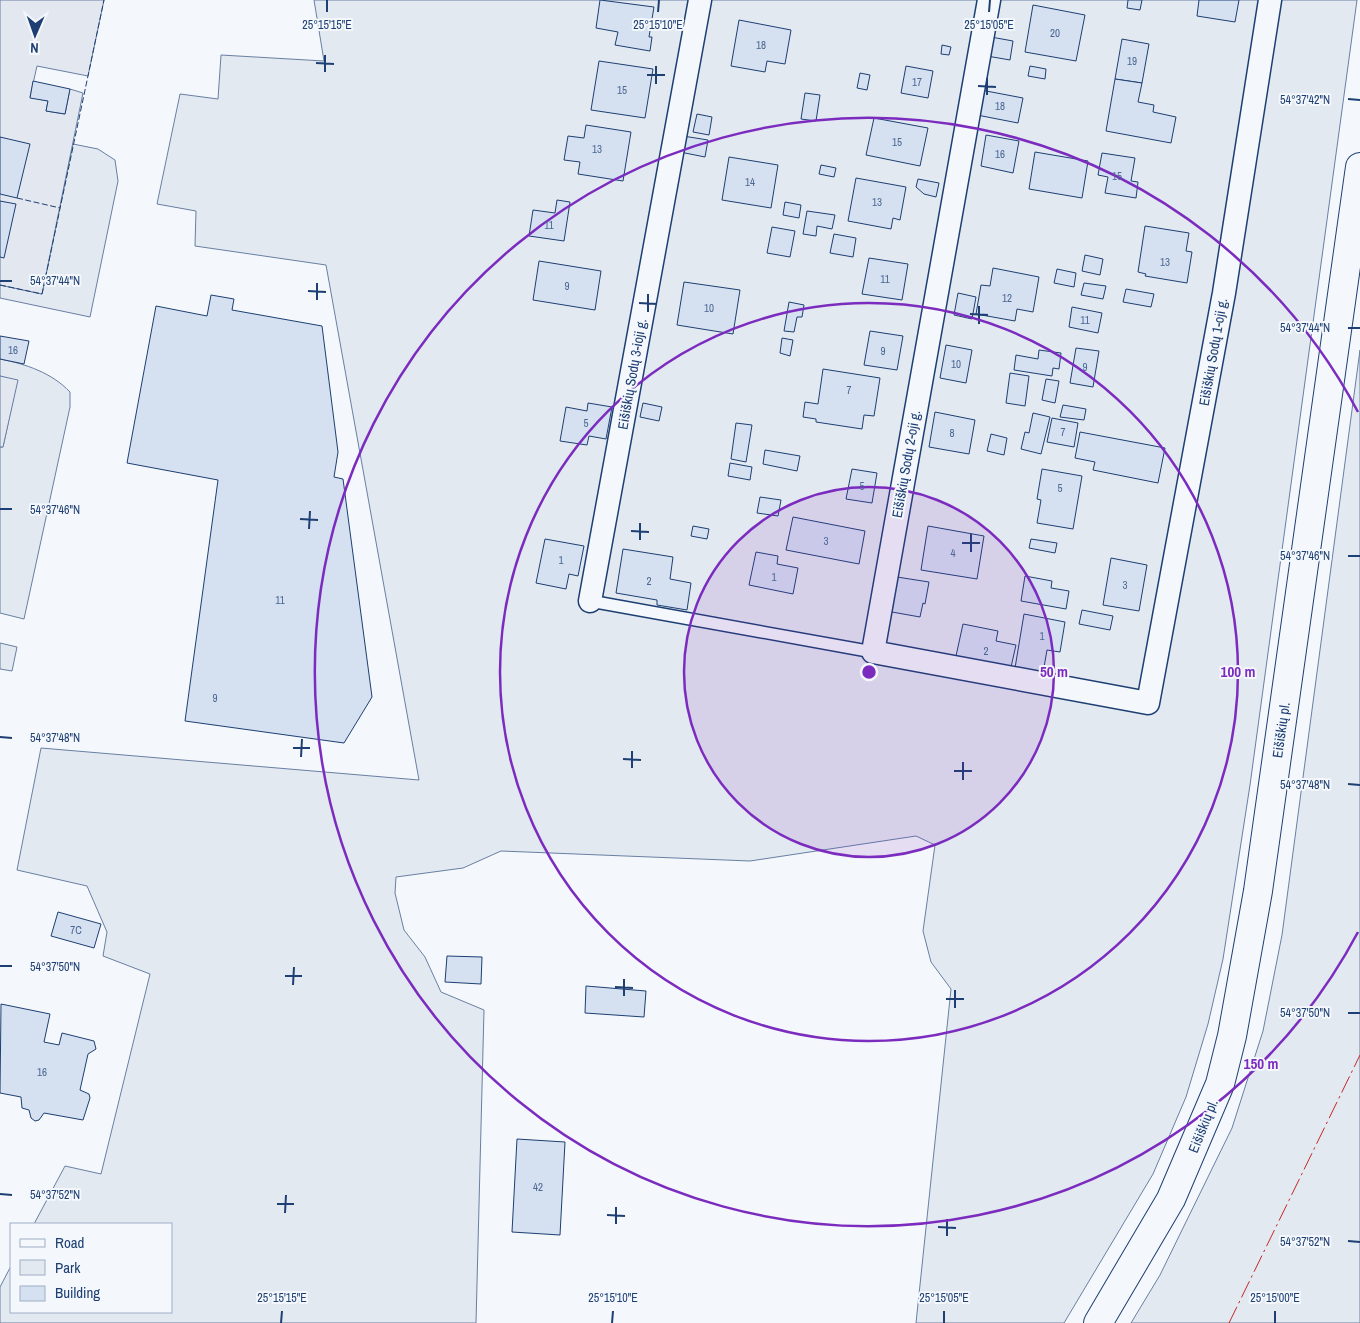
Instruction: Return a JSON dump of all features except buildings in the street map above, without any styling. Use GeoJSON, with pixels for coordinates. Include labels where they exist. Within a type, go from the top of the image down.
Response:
{"type":"FeatureCollection","features":[{"type":"Feature","properties":{"kind":"main road","name":"Eišiškių pl."},"geometry":{"type":"LineString","coordinates":[[1098,1323],[1172,1199],[1220,1084],[1232,1036],[1258,891],[1360,166]]}},
{"type":"Feature","properties":{"kind":"street","name":"Eišiškių Sodų 3-ioji g."},"geometry":{"type":"LineString","coordinates":[[590,601],[700,0]]}},
{"type":"Feature","properties":{"kind":"street","name":"Eišiškių Sodų 2-oji g."},"geometry":{"type":"LineString","coordinates":[[873,652],[989,0]]}},
{"type":"Feature","properties":{"kind":"street","name":"Eišiškių Sodų 1-oji g."},"geometry":{"type":"LineString","coordinates":[[873,652],[1148,703],[1224,292],[1270,0]]}},
{"type":"Feature","properties":{"kind":"lane"},"geometry":{"type":"LineString","coordinates":[[590,601],[873,652]]}},
{"type":"Feature","properties":{"kind":"green space"},"geometry":{"type":"Polygon","coordinates":[[[314,0],[1357,0],[1250,785],[1223,959],[1208,1024],[1186,1097],[1153,1174],[1064,1323],[916,1323],[951,989],[931,962],[923,931],[935,845],[916,836],[750,861],[501,851],[463,868],[396,877],[395,893],[404,930],[425,957],[441,992],[484,1010],[476,1323],[0,1323],[0,1287],[10,1268],[10,1313],[172,1313],[172,1223],[35,1223],[65,1166],[101,1174],[150,974],[103,956],[107,932],[87,886],[17,870],[41,748],[419,780],[326,265],[195,246],[196,211],[157,204],[180,94],[218,99],[221,55],[324,61],[314,0]]]}},
{"type":"Feature","properties":{"kind":"green space"},"geometry":{"type":"Polygon","coordinates":[[[73,144],[98,149],[115,160],[118,181],[90,317],[0,298],[0,285],[42,294],[73,144]]]}},
{"type":"Feature","properties":{"kind":"green space"},"geometry":{"type":"Polygon","coordinates":[[[1360,350],[1360,1323],[1131,1323],[1160,1275],[1232,1128],[1263,1031],[1282,935],[1360,350]]]}},
{"type":"Feature","properties":{"kind":"green space"},"geometry":{"type":"Polygon","coordinates":[[[0,359],[38,370],[63,385],[70,392],[70,407],[24,619],[0,613],[0,447],[3,447],[17,381],[0,376],[0,359]]]}},
{"type":"Feature","properties":{"kind":"green space"},"geometry":{"type":"Polygon","coordinates":[[[0,643],[17,647],[12,671],[0,669],[0,643]]]}},
{"type":"Feature","properties":{"kind":"shaded area"},"geometry":{"type":"Polygon","coordinates":[[[0,0],[104,0],[88,76],[37,66],[30,97],[48,101],[46,111],[65,114],[70,89],[83,93],[42,294],[0,285],[0,0]]]}},
{"type":"Feature","properties":{"kind":"shaded area"},"geometry":{"type":"Polygon","coordinates":[[[0,376],[18,380],[3,447],[0,447],[0,376]]]}},
{"type":"Feature","properties":{"kind":"fence"},"geometry":{"type":"LineString","coordinates":[[0,285],[42,294],[104,0]]}},
{"type":"Feature","properties":{"kind":"fence"},"geometry":{"type":"LineString","coordinates":[[17,198],[60,208]]}},
{"type":"Feature","properties":{"kind":"power"},"geometry":{"type":"LineString","coordinates":[[1229,1323],[1360,1055]]}}]}
